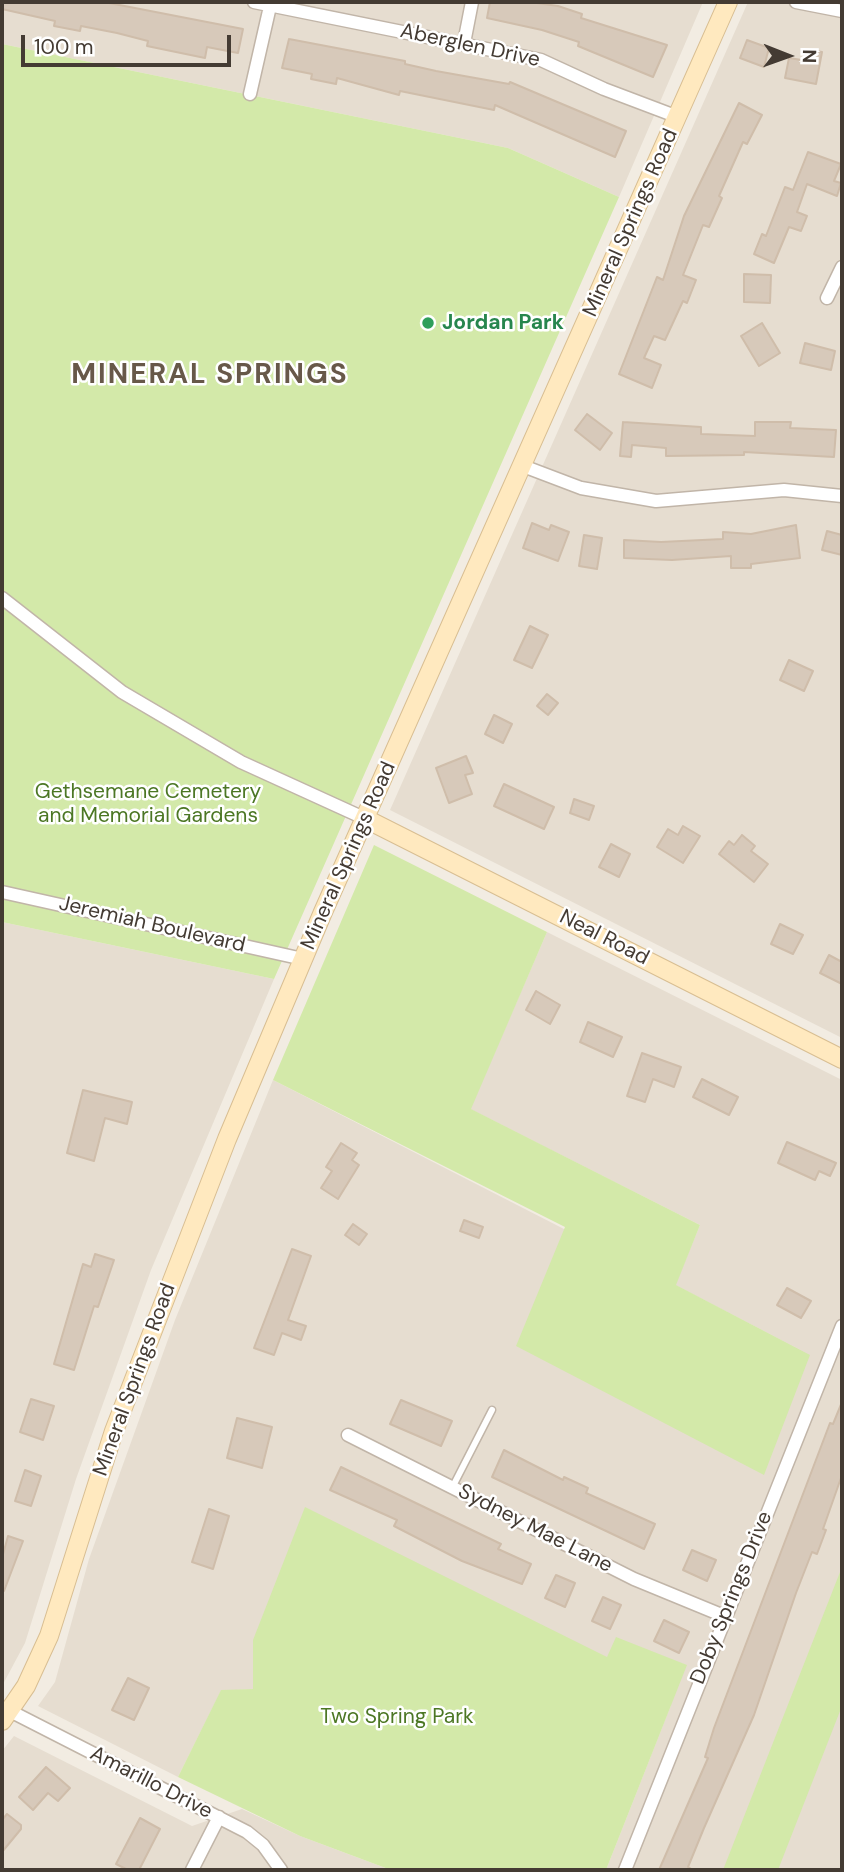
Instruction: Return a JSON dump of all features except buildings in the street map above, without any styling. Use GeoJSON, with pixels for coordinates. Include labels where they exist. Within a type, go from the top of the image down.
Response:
{"type":"FeatureCollection","features":[{"type":"Feature","properties":{"kind":"street","name":"Aberglen Drive"},"geometry":{"type":"LineString","coordinates":[[254,2],[541,60],[604,89],[678,117]]}},
{"type":"Feature","properties":{"kind":"street"},"geometry":{"type":"LineString","coordinates":[[464,43],[471,2]]}},
{"type":"Feature","properties":{"kind":"street","name":"Mineral Springs Road"},"geometry":{"type":"LineString","coordinates":[[6,1716],[26,1686],[49,1636],[113,1436],[148,1337],[303,959],[728,2]]}},
{"type":"Feature","properties":{"kind":"street"},"geometry":{"type":"LineString","coordinates":[[796,2],[842,11]]}},
{"type":"Feature","properties":{"kind":"street"},"geometry":{"type":"LineString","coordinates":[[250,94],[271,4]]}},
{"type":"Feature","properties":{"kind":"street"},"geometry":{"type":"LineString","coordinates":[[827,298],[842,267]]}},
{"type":"Feature","properties":{"kind":"street"},"geometry":{"type":"LineString","coordinates":[[523,467],[581,488],[656,501],[784,490],[842,496]]}},
{"type":"Feature","properties":{"kind":"street"},"geometry":{"type":"LineString","coordinates":[[2,598],[122,692],[241,762],[366,819]]}},
{"type":"Feature","properties":{"kind":"street","name":"Neal Road"},"geometry":{"type":"LineString","coordinates":[[366,819],[842,1059]]}},
{"type":"Feature","properties":{"kind":"street","name":"Jeremiah Boulevard"},"geometry":{"type":"LineString","coordinates":[[2,892],[303,959]]}},
{"type":"Feature","properties":{"kind":"street","name":"Doby Springs Drive"},"geometry":{"type":"LineString","coordinates":[[625,1870],[724,1616],[842,1326]]}},
{"type":"Feature","properties":{"kind":"street","name":"Sydney Mae Lane"},"geometry":{"type":"LineString","coordinates":[[348,1435],[634,1579],[724,1616]]}},
{"type":"Feature","properties":{"kind":"street","name":"Amarillo Drive"},"geometry":{"type":"LineString","coordinates":[[6,1716],[247,1832],[262,1845],[281,1870]]}},
{"type":"Feature","properties":{"kind":"street"},"geometry":{"type":"LineString","coordinates":[[192,1870],[219,1817]]}},
{"type":"Feature","properties":{"kind":"lane"},"geometry":{"type":"LineString","coordinates":[[453,1488],[492,1410]]}},
{"type":"Feature","properties":{"kind":"shaded area"},"geometry":{"type":"Polygon","coordinates":[[[2,2],[703,2],[619,197],[508,148],[2,44],[2,2]]]}},
{"type":"Feature","properties":{"kind":"shaded area"},"geometry":{"type":"Polygon","coordinates":[[[748,2],[842,2],[842,1038],[390,810],[748,2]]]}},
{"type":"Feature","properties":{"kind":"shaded area"},"geometry":{"type":"Polygon","coordinates":[[[2,922],[274,979],[151,1270],[76,1479],[25,1643],[2,1686],[2,922]]]}},
{"type":"Feature","properties":{"kind":"shaded area"},"geometry":{"type":"Polygon","coordinates":[[[547,932],[842,1080],[842,1870],[606,1870],[671,1705],[253,1640],[253,1689],[221,1691],[178,1777],[38,1706],[55,1682],[89,1559],[175,1320],[273,1080],[810,1355],[675,1285],[700,1225],[470,1109],[547,932]]]}},
{"type":"Feature","properties":{"kind":"shaded area"},"geometry":{"type":"Polygon","coordinates":[[[14,1736],[192,1826],[242,1809],[300,1836],[391,1870],[2,1870],[2,1751],[14,1736]]]}},
{"type":"Feature","properties":{"kind":"green space","name":"Gethsemane Cemetery and Memorial Gardens"},"geometry":{"type":"Polygon","coordinates":[[[2,44],[508,148],[619,197],[274,979],[2,922],[2,44]]]}},
{"type":"Feature","properties":{"kind":"green space"},"geometry":{"type":"Polygon","coordinates":[[[374,845],[547,932],[471,1109],[700,1225],[676,1285],[810,1355],[764,1475],[516,1346],[565,1227],[273,1080],[374,845]]]}},
{"type":"Feature","properties":{"kind":"green space","name":"Two Spring Park"},"geometry":{"type":"Polygon","coordinates":[[[305,1507],[607,1657],[616,1637],[687,1665],[606,1870],[391,1870],[300,1836],[178,1777],[221,1690],[253,1689],[253,1640],[305,1507]]]}},
{"type":"Feature","properties":{"kind":"green space"},"geometry":{"type":"Polygon","coordinates":[[[842,1567],[842,1706],[778,1870],[723,1870],[842,1567]]]}},
{"type":"Feature","properties":{"kind":"place","name":"Jordan Park"},"geometry":{"type":"Point","coordinates":[428,323]}},
{"type":"Feature","properties":{"kind":"district","name":"MINERAL SPRINGS"},"geometry":{"type":"Point","coordinates":[210,376]}}]}
